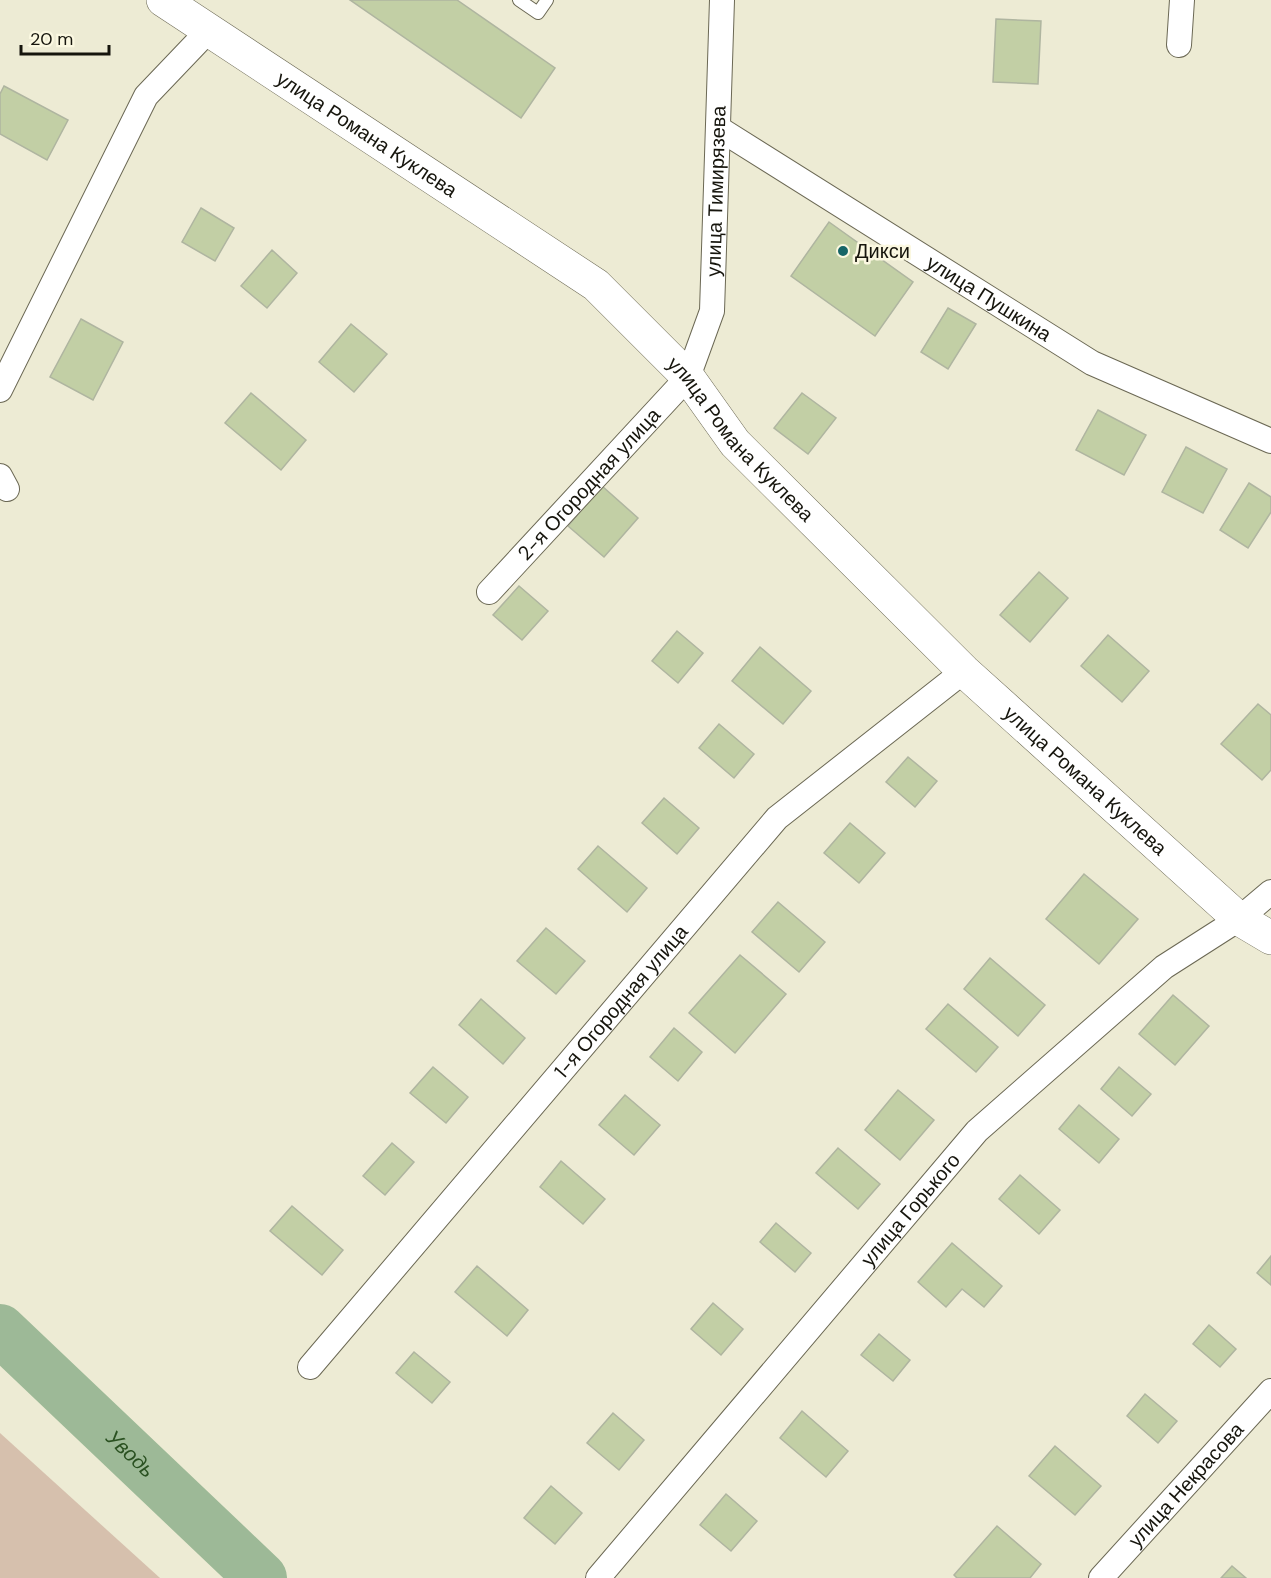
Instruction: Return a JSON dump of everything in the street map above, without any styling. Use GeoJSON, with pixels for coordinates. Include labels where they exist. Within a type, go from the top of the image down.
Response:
{"type":"FeatureCollection","features":[{"type":"Feature","properties":{"kind":"street","name":"улица Романа Куклева"},"geometry":{"type":"LineString","coordinates":[[163,0],[596,285],[688,377],[735,443],[964,671],[1239,919],[1271,938]]}},
{"type":"Feature","properties":{"kind":"street","name":"улица Тимирязева"},"geometry":{"type":"LineString","coordinates":[[688,377],[712,311],[722,0]]}},
{"type":"Feature","properties":{"kind":"street"},"geometry":{"type":"LineString","coordinates":[[1179,45],[1182,0]]}},
{"type":"Feature","properties":{"kind":"street"},"geometry":{"type":"LineString","coordinates":[[0,390],[146,96],[209,30]]}},
{"type":"Feature","properties":{"kind":"street","name":"улица Пушкина"},"geometry":{"type":"LineString","coordinates":[[718,128],[1092,363],[1271,441]]}},
{"type":"Feature","properties":{"kind":"street","name":"2-я Огородная улица"},"geometry":{"type":"LineString","coordinates":[[489,592],[688,377]]}},
{"type":"Feature","properties":{"kind":"street","name":"1-я Огородная улица"},"geometry":{"type":"LineString","coordinates":[[310,1367],[777,818],[964,671]]}},
{"type":"Feature","properties":{"kind":"street","name":"улица Горького"},"geometry":{"type":"LineString","coordinates":[[598,1578],[977,1131],[1164,967],[1239,919],[1271,892]]}},
{"type":"Feature","properties":{"kind":"street","name":"улица Некрасова"},"geometry":{"type":"LineString","coordinates":[[1101,1578],[1271,1391]]}},
{"type":"Feature","properties":{"kind":"lane"},"geometry":{"type":"LineString","coordinates":[[519,0],[538,13],[547,0]]}},
{"type":"Feature","properties":{"kind":"shaded area"},"geometry":{"type":"Polygon","coordinates":[[[0,1433],[160,1578],[0,1578],[0,1433]]]}},
{"type":"Feature","properties":{"kind":"building"},"geometry":{"type":"Polygon","coordinates":[[[350,0],[457,0],[555,68],[521,118],[350,0]]]}},
{"type":"Feature","properties":{"kind":"building"},"geometry":{"type":"Polygon","coordinates":[[[996,19],[1041,21],[1038,84],[993,82],[996,19]]]}},
{"type":"Feature","properties":{"kind":"building"},"geometry":{"type":"Polygon","coordinates":[[[4,86],[68,120],[47,160],[0,134],[0,94],[4,86]]]}},
{"type":"Feature","properties":{"kind":"building"},"geometry":{"type":"Polygon","coordinates":[[[201,208],[234,228],[215,261],[182,242],[201,208]]]}},
{"type":"Feature","properties":{"kind":"building"},"geometry":{"type":"Polygon","coordinates":[[[829,222],[913,282],[875,336],[791,276],[829,222]]]}},
{"type":"Feature","properties":{"kind":"building"},"geometry":{"type":"Polygon","coordinates":[[[272,250],[297,273],[267,308],[241,286],[272,250]]]}},
{"type":"Feature","properties":{"kind":"building"},"geometry":{"type":"Polygon","coordinates":[[[948,308],[976,324],[948,369],[921,352],[948,308]]]}},
{"type":"Feature","properties":{"kind":"building"},"geometry":{"type":"Polygon","coordinates":[[[81,319],[123,342],[93,400],[50,377],[81,319]]]}},
{"type":"Feature","properties":{"kind":"building"},"geometry":{"type":"Polygon","coordinates":[[[351,324],[387,354],[354,392],[319,362],[351,324]]]}},
{"type":"Feature","properties":{"kind":"building"},"geometry":{"type":"Polygon","coordinates":[[[251,393],[306,440],[281,470],[225,423],[251,393]]]}},
{"type":"Feature","properties":{"kind":"building"},"geometry":{"type":"Polygon","coordinates":[[[802,393],[836,418],[808,454],[774,428],[802,393]]]}},
{"type":"Feature","properties":{"kind":"building"},"geometry":{"type":"Polygon","coordinates":[[[1098,410],[1146,435],[1124,475],[1076,450],[1098,410]]]}},
{"type":"Feature","properties":{"kind":"building"},"geometry":{"type":"Polygon","coordinates":[[[1186,447],[1227,469],[1203,513],[1162,492],[1186,447]]]}},
{"type":"Feature","properties":{"kind":"building"},"geometry":{"type":"Polygon","coordinates":[[[1249,483],[1271,497],[1271,512],[1248,548],[1220,530],[1249,483]]]}},
{"type":"Feature","properties":{"kind":"building"},"geometry":{"type":"Polygon","coordinates":[[[602,486],[638,518],[604,557],[568,526],[602,486]]]}},
{"type":"Feature","properties":{"kind":"building"},"geometry":{"type":"Polygon","coordinates":[[[1039,572],[1068,598],[1030,642],[1000,615],[1039,572]]]}},
{"type":"Feature","properties":{"kind":"building"},"geometry":{"type":"Polygon","coordinates":[[[519,586],[548,611],[522,640],[493,615],[519,586]]]}},
{"type":"Feature","properties":{"kind":"building"},"geometry":{"type":"Polygon","coordinates":[[[677,631],[703,653],[678,683],[652,661],[677,631]]]}},
{"type":"Feature","properties":{"kind":"building"},"geometry":{"type":"Polygon","coordinates":[[[1108,635],[1149,671],[1122,702],[1081,666],[1108,635]]]}},
{"type":"Feature","properties":{"kind":"building"},"geometry":{"type":"Polygon","coordinates":[[[760,647],[811,691],[783,724],[732,681],[760,647]]]}},
{"type":"Feature","properties":{"kind":"building"},"geometry":{"type":"Polygon","coordinates":[[[1258,704],[1271,715],[1271,770],[1262,780],[1221,744],[1258,704]]]}},
{"type":"Feature","properties":{"kind":"building"},"geometry":{"type":"Polygon","coordinates":[[[719,724],[754,754],[734,778],[699,748],[719,724]]]}},
{"type":"Feature","properties":{"kind":"building"},"geometry":{"type":"Polygon","coordinates":[[[908,757],[937,781],[915,807],[886,782],[908,757]]]}},
{"type":"Feature","properties":{"kind":"building"},"geometry":{"type":"Polygon","coordinates":[[[664,798],[699,828],[677,854],[642,823],[664,798]]]}},
{"type":"Feature","properties":{"kind":"building"},"geometry":{"type":"Polygon","coordinates":[[[850,823],[885,853],[859,883],[824,853],[850,823]]]}},
{"type":"Feature","properties":{"kind":"building"},"geometry":{"type":"Polygon","coordinates":[[[598,846],[647,888],[627,912],[578,869],[598,846]]]}},
{"type":"Feature","properties":{"kind":"building"},"geometry":{"type":"Polygon","coordinates":[[[1084,874],[1138,919],[1099,964],[1046,919],[1084,874]]]}},
{"type":"Feature","properties":{"kind":"building"},"geometry":{"type":"Polygon","coordinates":[[[778,902],[825,942],[799,972],[752,932],[778,902]]]}},
{"type":"Feature","properties":{"kind":"building"},"geometry":{"type":"Polygon","coordinates":[[[546,928],[585,961],[556,994],[517,961],[546,928]]]}},
{"type":"Feature","properties":{"kind":"building"},"geometry":{"type":"Polygon","coordinates":[[[740,955],[786,994],[735,1053],[689,1013],[740,955]]]}},
{"type":"Feature","properties":{"kind":"building"},"geometry":{"type":"Polygon","coordinates":[[[990,958],[1045,1005],[1018,1036],[964,989],[990,958]]]}},
{"type":"Feature","properties":{"kind":"building"},"geometry":{"type":"Polygon","coordinates":[[[1173,995],[1209,1026],[1175,1065],[1139,1034],[1173,995]]]}},
{"type":"Feature","properties":{"kind":"building"},"geometry":{"type":"Polygon","coordinates":[[[481,999],[525,1038],[503,1064],[459,1025],[481,999]]]}},
{"type":"Feature","properties":{"kind":"building"},"geometry":{"type":"Polygon","coordinates":[[[948,1004],[998,1047],[976,1072],[926,1029],[948,1004]]]}},
{"type":"Feature","properties":{"kind":"building"},"geometry":{"type":"Polygon","coordinates":[[[674,1028],[702,1052],[678,1081],[650,1057],[674,1028]]]}},
{"type":"Feature","properties":{"kind":"building"},"geometry":{"type":"Polygon","coordinates":[[[433,1067],[468,1097],[446,1123],[410,1093],[433,1067]]]}},
{"type":"Feature","properties":{"kind":"building"},"geometry":{"type":"Polygon","coordinates":[[[1119,1067],[1151,1094],[1132,1116],[1101,1089],[1119,1067]]]}},
{"type":"Feature","properties":{"kind":"building"},"geometry":{"type":"Polygon","coordinates":[[[898,1090],[934,1120],[900,1160],[865,1130],[898,1090]]]}},
{"type":"Feature","properties":{"kind":"building"},"geometry":{"type":"Polygon","coordinates":[[[625,1095],[660,1125],[634,1155],[599,1125],[625,1095]]]}},
{"type":"Feature","properties":{"kind":"building"},"geometry":{"type":"Polygon","coordinates":[[[1079,1105],[1119,1139],[1099,1163],[1059,1129],[1079,1105]]]}},
{"type":"Feature","properties":{"kind":"building"},"geometry":{"type":"Polygon","coordinates":[[[392,1143],[414,1162],[385,1195],[363,1176],[392,1143]]]}},
{"type":"Feature","properties":{"kind":"building"},"geometry":{"type":"Polygon","coordinates":[[[838,1148],[880,1184],[858,1209],[816,1173],[838,1148]]]}},
{"type":"Feature","properties":{"kind":"building"},"geometry":{"type":"Polygon","coordinates":[[[561,1161],[605,1199],[583,1224],[540,1187],[561,1161]]]}},
{"type":"Feature","properties":{"kind":"building"},"geometry":{"type":"Polygon","coordinates":[[[1020,1175],[1060,1210],[1039,1234],[999,1199],[1020,1175]]]}},
{"type":"Feature","properties":{"kind":"building"},"geometry":{"type":"Polygon","coordinates":[[[292,1206],[343,1250],[322,1275],[270,1231],[292,1206]]]}},
{"type":"Feature","properties":{"kind":"building"},"geometry":{"type":"Polygon","coordinates":[[[776,1223],[811,1253],[795,1272],[760,1242],[776,1223]]]}},
{"type":"Feature","properties":{"kind":"building"},"geometry":{"type":"Polygon","coordinates":[[[952,1243],[1002,1286],[984,1307],[962,1289],[946,1307],[918,1282],[952,1243]]]}},
{"type":"Feature","properties":{"kind":"building"},"geometry":{"type":"Polygon","coordinates":[[[1271,1256],[1271,1285],[1257,1273],[1271,1256]]]}},
{"type":"Feature","properties":{"kind":"building"},"geometry":{"type":"Polygon","coordinates":[[[477,1266],[528,1310],[507,1336],[455,1292],[477,1266]]]}},
{"type":"Feature","properties":{"kind":"building"},"geometry":{"type":"Polygon","coordinates":[[[713,1303],[743,1329],[721,1355],[691,1329],[713,1303]]]}},
{"type":"Feature","properties":{"kind":"building"},"geometry":{"type":"Polygon","coordinates":[[[1209,1325],[1236,1349],[1220,1367],[1193,1344],[1209,1325]]]}},
{"type":"Feature","properties":{"kind":"building"},"geometry":{"type":"Polygon","coordinates":[[[879,1334],[910,1360],[893,1381],[861,1355],[879,1334]]]}},
{"type":"Feature","properties":{"kind":"building"},"geometry":{"type":"Polygon","coordinates":[[[414,1352],[450,1382],[432,1403],[396,1373],[414,1352]]]}},
{"type":"Feature","properties":{"kind":"building"},"geometry":{"type":"Polygon","coordinates":[[[1145,1394],[1177,1421],[1158,1443],[1127,1416],[1145,1394]]]}},
{"type":"Feature","properties":{"kind":"building"},"geometry":{"type":"Polygon","coordinates":[[[802,1411],[848,1451],[826,1477],[780,1438],[802,1411]]]}},
{"type":"Feature","properties":{"kind":"building"},"geometry":{"type":"Polygon","coordinates":[[[613,1413],[644,1440],[619,1470],[587,1443],[613,1413]]]}},
{"type":"Feature","properties":{"kind":"building"},"geometry":{"type":"Polygon","coordinates":[[[1055,1446],[1101,1486],[1075,1515],[1029,1476],[1055,1446]]]}},
{"type":"Feature","properties":{"kind":"building"},"geometry":{"type":"Polygon","coordinates":[[[551,1486],[582,1513],[555,1544],[524,1518],[551,1486]]]}},
{"type":"Feature","properties":{"kind":"building"},"geometry":{"type":"Polygon","coordinates":[[[726,1494],[757,1521],[731,1551],[700,1525],[726,1494]]]}},
{"type":"Feature","properties":{"kind":"building"},"geometry":{"type":"Polygon","coordinates":[[[997,1526],[1041,1564],[1030,1578],[957,1578],[954,1575],[997,1526]]]}},
{"type":"Feature","properties":{"kind":"building"},"geometry":{"type":"Polygon","coordinates":[[[1232,1566],[1246,1578],[1221,1578],[1232,1566]]]}},
{"type":"Feature","properties":{"kind":"waterway","name":"Уводь"},"geometry":{"type":"LineString","coordinates":[[0,1330],[261,1578]]}},
{"type":"Feature","properties":{"kind":"place","name":"Дикси"},"geometry":{"type":"Point","coordinates":[843,251]}}]}
